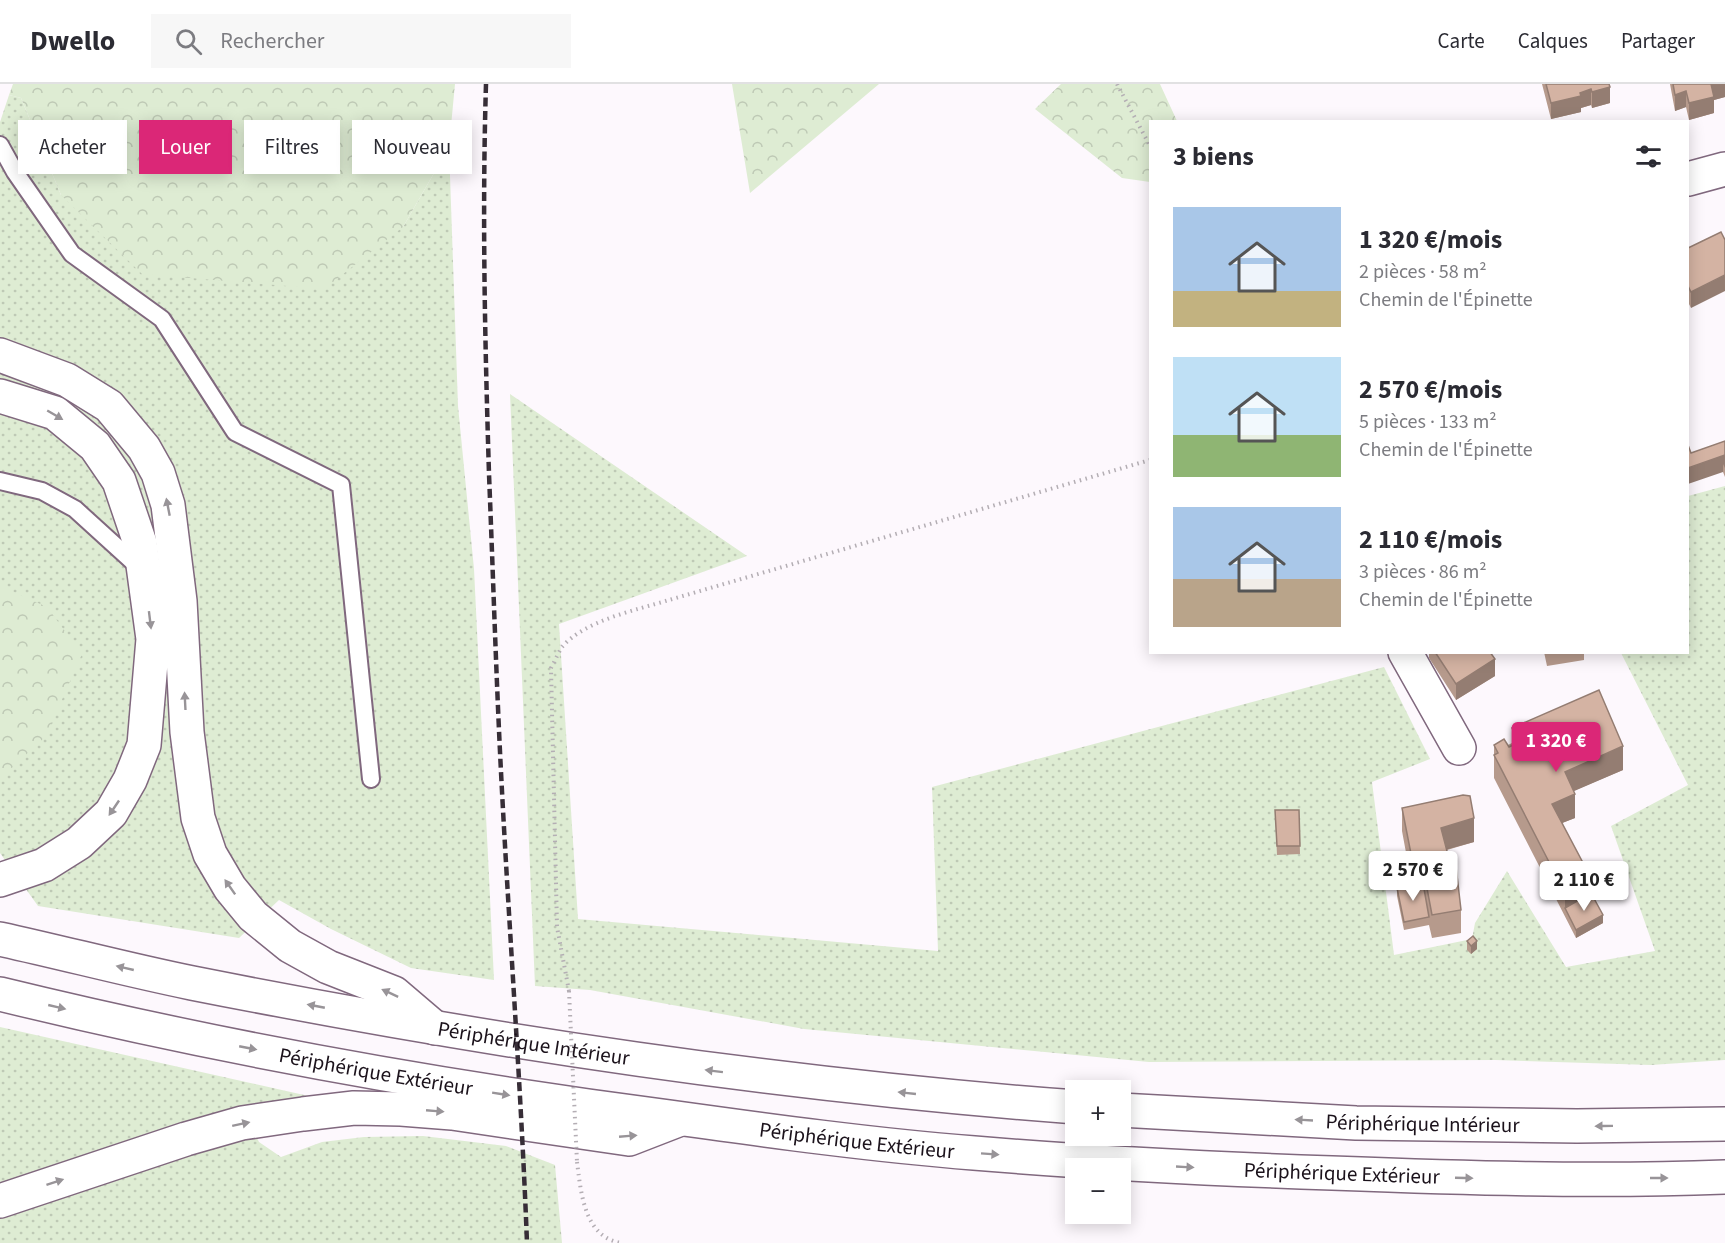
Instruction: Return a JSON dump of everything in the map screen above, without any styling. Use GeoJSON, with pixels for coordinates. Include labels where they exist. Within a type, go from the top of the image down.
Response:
{"type":"FeatureCollection","features":[{"type":"Feature","properties":{"kind":"main road"},"geometry":{"type":"LineString","coordinates":[[1689,179],[1725,169]]}},
{"type":"Feature","properties":{"kind":"main road"},"geometry":{"type":"LineString","coordinates":[[0,355],[67,380],[109,406],[144,448],[158,473],[168,505],[178,590],[187,732],[198,818],[210,854],[230,888],[254,916],[290,946],[328,967],[394,993],[436,1029]]}},
{"type":"Feature","properties":{"kind":"main road"},"geometry":{"type":"LineString","coordinates":[[0,396],[55,413],[95,446],[119,481],[140,543],[153,639],[144,745],[130,780],[111,813],[79,843],[44,865],[0,880]]}},
{"type":"Feature","properties":{"kind":"main road"},"geometry":{"type":"LineString","coordinates":[[1406,654],[1459,748]]}},
{"type":"Feature","properties":{"kind":"main road","name":"Périphérique Intérieur"},"geometry":{"type":"LineString","coordinates":[[0,939],[190,982],[542,1047],[735,1073],[966,1099],[1065,1106]]}},
{"type":"Feature","properties":{"kind":"main road","name":"Périphérique Extérieur"},"geometry":{"type":"LineString","coordinates":[[0,994],[156,1030],[327,1064],[497,1093],[682,1119],[971,1153],[1231,1170],[1488,1178],[1725,1177]]}},
{"type":"Feature","properties":{"kind":"main road"},"geometry":{"type":"LineString","coordinates":[[0,1201],[186,1139],[242,1123],[303,1114],[354,1108],[412,1109],[629,1139],[682,1119]]}},
{"type":"Feature","properties":{"kind":"main road","name":"Périphérique Intérieur"},"geometry":{"type":"LineString","coordinates":[[1131,1111],[1356,1123],[1577,1126],[1725,1124]]}},
{"type":"Feature","properties":{"kind":"lane"},"geometry":{"type":"LineString","coordinates":[[0,145],[15,172],[72,254],[162,319],[235,432],[341,485],[371,779]]}},
{"type":"Feature","properties":{"kind":"lane"},"geometry":{"type":"LineString","coordinates":[[0,481],[42,491],[75,508],[144,572]]}},
{"type":"Feature","properties":{"kind":"path"},"geometry":{"type":"LineString","coordinates":[[1118,84],[1149,144]]}},
{"type":"Feature","properties":{"kind":"path"},"geometry":{"type":"LineString","coordinates":[[623,1243],[602,1235],[589,1218],[581,1194],[577,1162],[569,991],[557,927],[551,668],[563,647],[580,633],[600,622],[669,600],[1149,460]]}},
{"type":"Feature","properties":{"kind":"green space"},"geometry":{"type":"Polygon","coordinates":[[[13,84],[455,84],[452,120],[352,120],[352,174],[433,174],[403,227],[324,289],[142,274],[61,195],[52,174],[127,174],[127,120],[30,120],[21,98],[9,95],[13,84]]]}},
{"type":"Feature","properties":{"kind":"green space"},"geometry":{"type":"Polygon","coordinates":[[[732,84],[879,84],[750,193],[732,84]]]}},
{"type":"Feature","properties":{"kind":"green space"},"geometry":{"type":"Polygon","coordinates":[[[1061,84],[1160,84],[1177,120],[1149,120],[1149,182],[1122,178],[1035,109],[1061,84]]]}},
{"type":"Feature","properties":{"kind":"green space"},"geometry":{"type":"Polygon","coordinates":[[[9,95],[21,98],[30,120],[18,120],[18,174],[52,174],[61,195],[403,227],[433,174],[450,174],[458,406],[474,569],[494,980],[411,968],[331,929],[279,900],[239,938],[38,906],[0,853],[0,122],[9,95]]]}},
{"type":"Feature","properties":{"kind":"green space"},"geometry":{"type":"Polygon","coordinates":[[[510,394],[747,556],[559,624],[578,919],[938,951],[932,787],[1384,667],[1430,759],[1372,782],[1394,955],[1472,939],[1475,923],[1507,871],[1566,967],[1655,951],[1611,826],[1688,785],[1622,654],[1689,654],[1689,496],[1725,486],[1725,1060],[1651,1065],[1495,1060],[1149,1062],[804,1029],[590,990],[535,986],[510,394]]]}},
{"type":"Feature","properties":{"kind":"green space"},"geometry":{"type":"Polygon","coordinates":[[[0,586],[47,607],[82,654],[46,736],[0,779],[0,586]]]}},
{"type":"Feature","properties":{"kind":"green space"},"geometry":{"type":"Polygon","coordinates":[[[0,1027],[313,1097],[242,1107],[259,1142],[281,1157],[322,1142],[364,1137],[423,1136],[506,1146],[555,1165],[562,1243],[0,1243],[0,1027]]]}},
{"type":"Feature","properties":{"kind":"building"},"geometry":{"type":"Polygon","coordinates":[[[1546,84],[1609,84],[1610,87],[1592,92],[1591,89],[1580,93],[1581,96],[1551,103],[1546,84]]]}},
{"type":"Feature","properties":{"kind":"building"},"geometry":{"type":"Polygon","coordinates":[[[1673,84],[1711,84],[1714,97],[1689,103],[1686,91],[1675,95],[1673,84]]]}},
{"type":"Feature","properties":{"kind":"building"},"geometry":{"type":"Polygon","coordinates":[[[1721,232],[1725,240],[1725,275],[1691,292],[1689,288],[1689,248],[1721,232]]]}},
{"type":"Feature","properties":{"kind":"building"},"geometry":{"type":"Polygon","coordinates":[[[1725,441],[1725,455],[1689,468],[1689,448],[1691,453],[1725,441]]]}},
{"type":"Feature","properties":{"kind":"building"},"geometry":{"type":"Polygon","coordinates":[[[1436,654],[1491,654],[1495,659],[1456,684],[1436,654]]]}},
{"type":"Feature","properties":{"kind":"building"},"geometry":{"type":"Polygon","coordinates":[[[1599,690],[1623,746],[1565,772],[1575,794],[1552,804],[1591,878],[1565,893],[1494,755],[1498,753],[1494,745],[1504,739],[1509,747],[1518,743],[1512,728],[1599,690]]]}},
{"type":"Feature","properties":{"kind":"building"},"geometry":{"type":"Polygon","coordinates":[[[1463,795],[1470,796],[1474,818],[1441,828],[1449,859],[1455,858],[1461,910],[1432,915],[1423,867],[1414,869],[1402,808],[1463,795]]]}},
{"type":"Feature","properties":{"kind":"building"},"geometry":{"type":"Polygon","coordinates":[[[1275,810],[1299,810],[1300,846],[1277,846],[1275,810]]]}},
{"type":"Feature","properties":{"kind":"building"},"geometry":{"type":"Polygon","coordinates":[[[1423,883],[1429,917],[1404,922],[1397,888],[1423,883]]]}},
{"type":"Feature","properties":{"kind":"building"},"geometry":{"type":"Polygon","coordinates":[[[1591,893],[1603,915],[1576,930],[1565,908],[1591,893]]]}},
{"type":"Feature","properties":{"kind":"building"},"geometry":{"type":"Polygon","coordinates":[[[1473,936],[1477,941],[1471,946],[1467,941],[1473,936]]]}},
{"type":"Feature","properties":{"kind":"railway"},"geometry":{"type":"LineString","coordinates":[[486,84],[484,279],[489,474],[501,772],[527,1243]]}}]}
